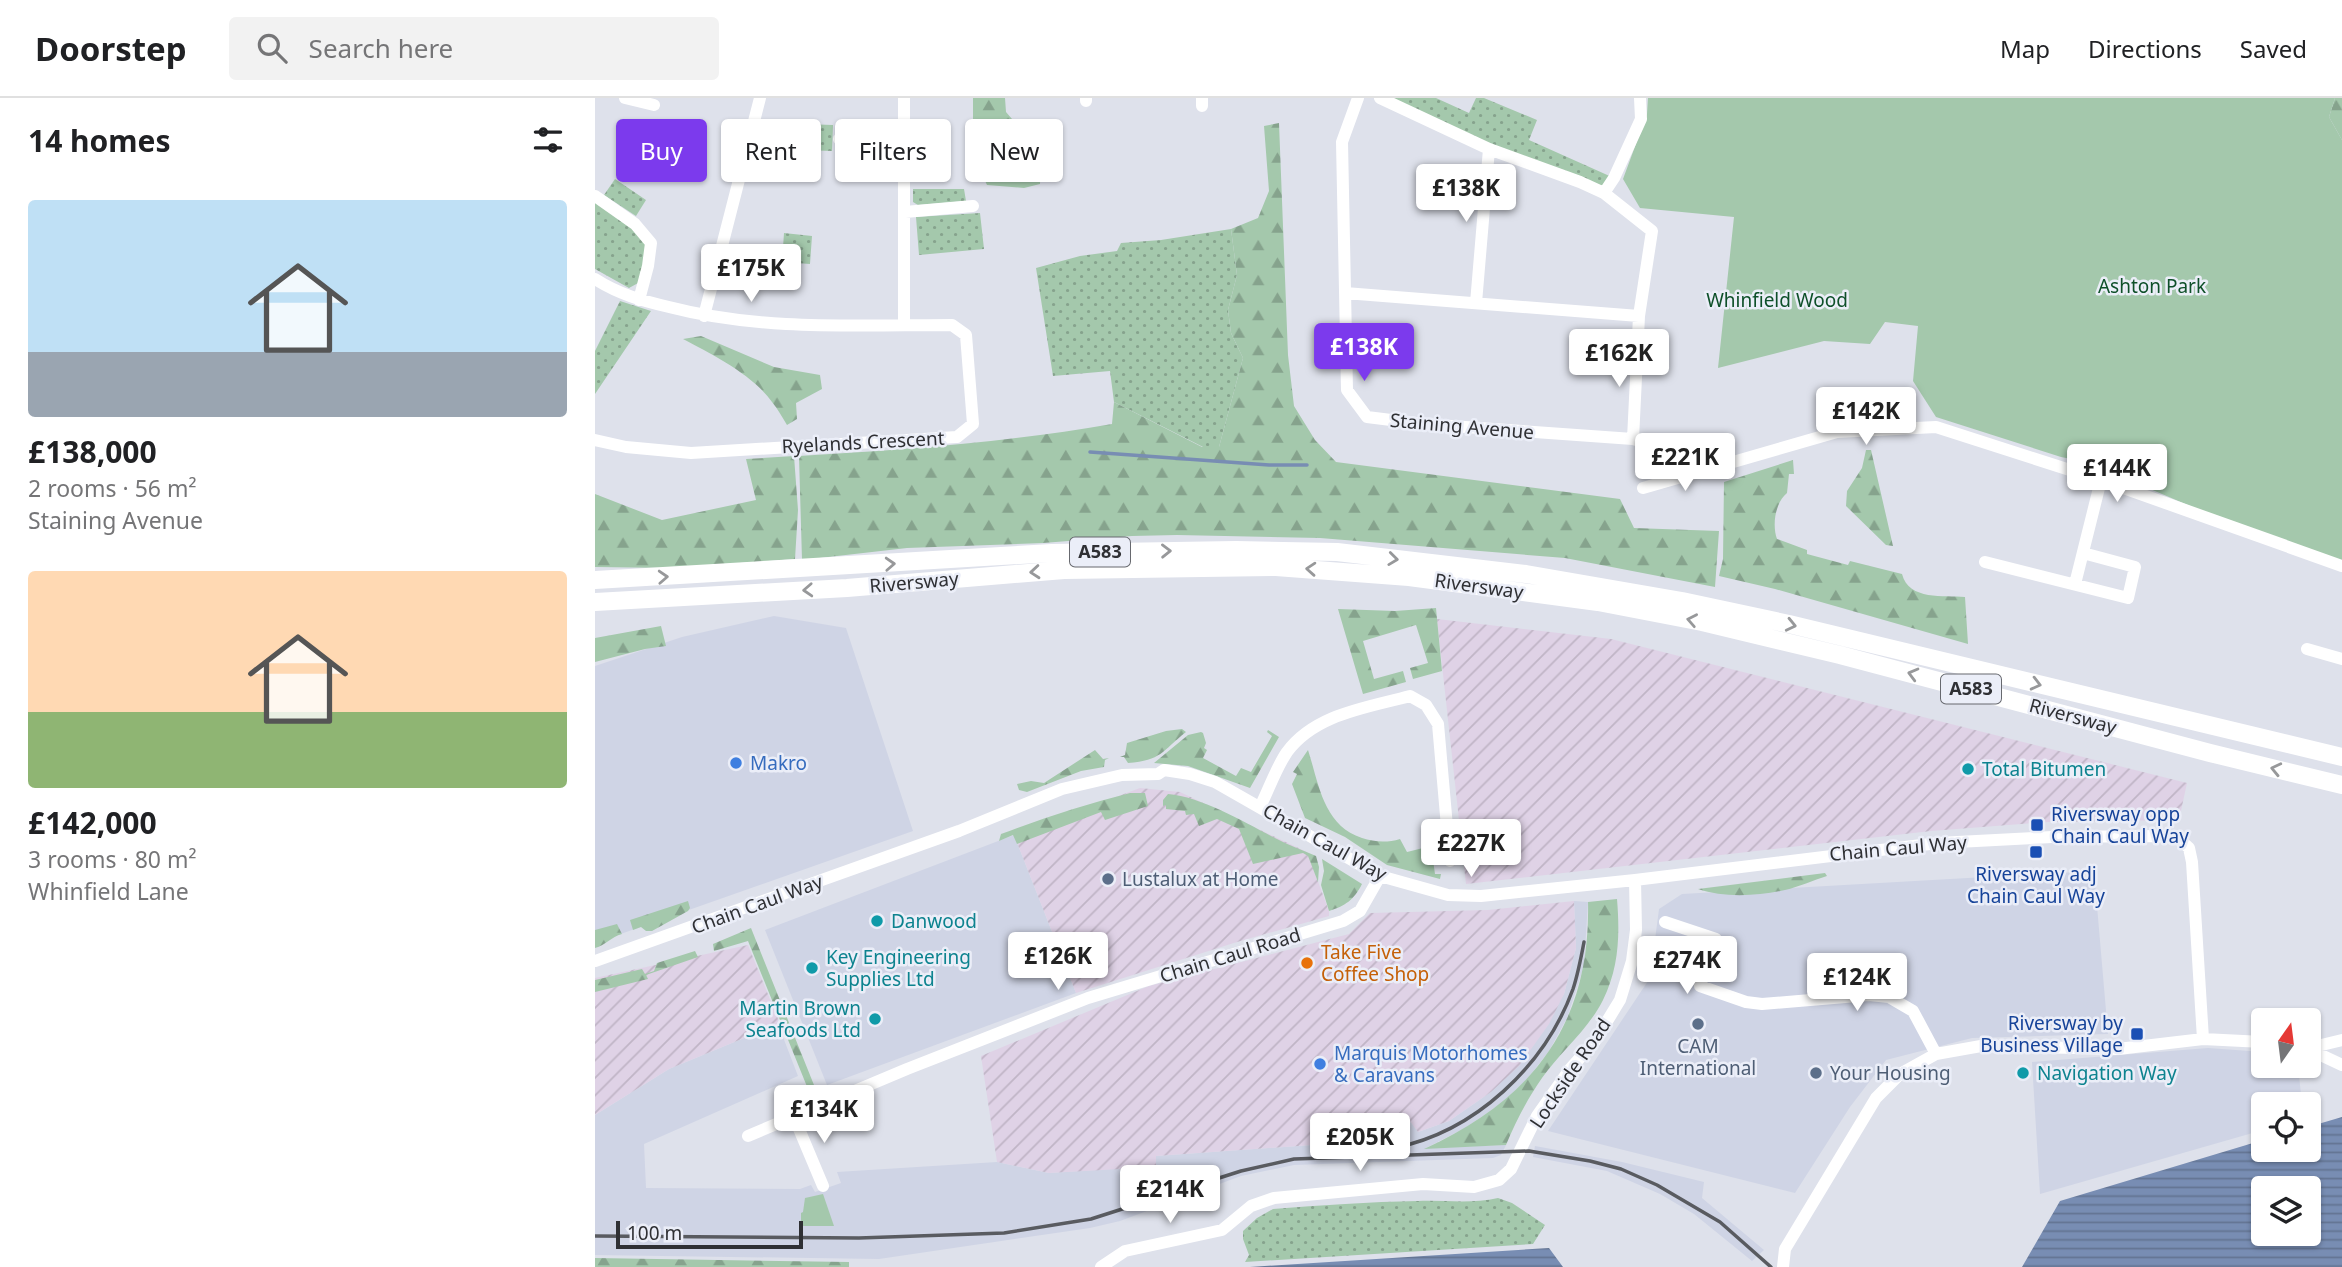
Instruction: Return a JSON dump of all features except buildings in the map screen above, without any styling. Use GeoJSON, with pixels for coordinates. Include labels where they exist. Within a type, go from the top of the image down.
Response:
{"type":"FeatureCollection","features":[{"type":"Feature","properties":{"kind":"highway","name":"Riversway"},"geometry":{"type":"LineString","coordinates":[[595,580],[1052,553],[1236,550],[1337,552],[1526,574],[1682,601],[1789,624],[2342,757]]}},
{"type":"Feature","properties":{"kind":"highway","name":"Riversway"},"geometry":{"type":"LineString","coordinates":[[595,602],[847,588],[1064,570],[1276,567],[1409,577],[1598,603],[1702,622],[2342,785]]}},
{"type":"Feature","properties":{"kind":"highway","name":"A583"},"geometry":{"type":"LineString","coordinates":[[2312,750],[2342,765]]}},
{"type":"Feature","properties":{"kind":"street"},"geometry":{"type":"LineString","coordinates":[[625,98],[654,105]]}},
{"type":"Feature","properties":{"kind":"street"},"geometry":{"type":"LineString","coordinates":[[704,316],[760,98]]}},
{"type":"Feature","properties":{"kind":"street"},"geometry":{"type":"LineString","coordinates":[[904,98],[904,119]]}},
{"type":"Feature","properties":{"kind":"street","name":"Staining Avenue"},"geometry":{"type":"LineString","coordinates":[[1358,98],[1342,142],[1347,390],[1367,417],[1423,424],[1633,439],[1719,466]]}},
{"type":"Feature","properties":{"kind":"street"},"geometry":{"type":"LineString","coordinates":[[1380,98],[1489,149],[1604,193],[1652,231],[1639,316],[1633,439]]}},
{"type":"Feature","properties":{"kind":"street"},"geometry":{"type":"LineString","coordinates":[[1604,193],[1614,178],[1641,119],[1640,98]]}},
{"type":"Feature","properties":{"kind":"street"},"geometry":{"type":"LineString","coordinates":[[1476,303],[1489,149]]}},
{"type":"Feature","properties":{"kind":"street"},"geometry":{"type":"LineString","coordinates":[[595,279],[639,300],[704,316],[776,324],[904,325],[905,182]]}},
{"type":"Feature","properties":{"kind":"street"},"geometry":{"type":"LineString","coordinates":[[595,196],[635,224],[651,243],[639,300]]}},
{"type":"Feature","properties":{"kind":"street"},"geometry":{"type":"LineString","coordinates":[[905,212],[973,206]]}},
{"type":"Feature","properties":{"kind":"street"},"geometry":{"type":"LineString","coordinates":[[1345,293],[1639,316]]}},
{"type":"Feature","properties":{"kind":"street","name":"Ryelands Crescent"},"geometry":{"type":"LineString","coordinates":[[595,440],[626,447],[691,453],[957,437],[973,424],[966,335],[952,326],[904,325]]}},
{"type":"Feature","properties":{"kind":"street"},"geometry":{"type":"LineString","coordinates":[[1643,488],[1837,432],[1936,427],[2101,480],[2342,566]]}},
{"type":"Feature","properties":{"kind":"street"},"geometry":{"type":"LineString","coordinates":[[2075,584],[2101,480]]}},
{"type":"Feature","properties":{"kind":"street"},"geometry":{"type":"LineString","coordinates":[[1985,562],[2128,598],[2135,567],[2083,553]]}},
{"type":"Feature","properties":{"kind":"street"},"geometry":{"type":"LineString","coordinates":[[2307,649],[2342,659]]}},
{"type":"Feature","properties":{"kind":"street"},"geometry":{"type":"LineString","coordinates":[[1260,807],[1286,754],[1304,732],[1324,721],[1410,696],[1426,705],[1438,724],[1450,861]]}},
{"type":"Feature","properties":{"kind":"street","name":"Chain Caul Way"},"geometry":{"type":"LineString","coordinates":[[595,961],[888,857],[1062,789],[1122,775],[1158,774],[1164,770],[1215,782],[1380,876],[1438,893],[1470,896],[1635,880],[1938,843],[2128,835],[2179,839],[2189,848],[2192,862],[2203,1039]]}},
{"type":"Feature","properties":{"kind":"street","name":"Chain Caul Road"},"geometry":{"type":"LineString","coordinates":[[748,1136],[907,1069],[1088,998],[1343,921],[1360,911],[1380,876]]}},
{"type":"Feature","properties":{"kind":"street","name":"Lockside Road"},"geometry":{"type":"LineString","coordinates":[[1101,1267],[1125,1251],[1222,1230],[1251,1206],[1275,1198],[1423,1184],[1474,1187],[1499,1181],[1511,1169],[1545,1105],[1570,1069],[1595,1041],[1620,1000],[1636,930],[1635,880]]}},
{"type":"Feature","properties":{"kind":"street"},"geometry":{"type":"LineString","coordinates":[[1665,922],[1716,939],[1700,986],[1746,1002],[1762,1004],[1869,995],[1889,997],[1913,1011],[1936,1054]]}},
{"type":"Feature","properties":{"kind":"street"},"geometry":{"type":"LineString","coordinates":[[1783,1267],[1785,1249],[1876,1098],[1900,1074],[1936,1054],[1981,1046],[2118,1049],[2203,1039],[2251,1041]]}},
{"type":"Feature","properties":{"kind":"street"},"geometry":{"type":"LineString","coordinates":[[2321,1046],[2342,1043],[2342,1064],[2321,1054]]}},
{"type":"Feature","properties":{"kind":"street"},"geometry":{"type":"LineString","coordinates":[[795,1116],[823,1186]]}},
{"type":"Feature","properties":{"kind":"shaded area"},"geometry":{"type":"Polygon","coordinates":[[[774,616],[846,628],[913,831],[595,943],[595,666],[682,637],[774,616]]]}},
{"type":"Feature","properties":{"kind":"shaded area","name":"Total Bitumen"},"geometry":{"type":"Polygon","coordinates":[[[1437,619],[1611,639],[2187,783],[2179,820],[2048,822],[1931,831],[1466,884],[1437,619]]]}},
{"type":"Feature","properties":{"kind":"shaded area"},"geometry":{"type":"Polygon","coordinates":[[[1140,788],[1180,792],[1307,852],[1329,916],[1076,993],[1014,835],[1140,788]]]}},
{"type":"Feature","properties":{"kind":"shaded area"},"geometry":{"type":"Polygon","coordinates":[[[1014,835],[1076,993],[827,1085],[765,930],[1014,835]]]}},
{"type":"Feature","properties":{"kind":"shaded area"},"geometry":{"type":"Polygon","coordinates":[[[2094,871],[2108,1034],[1972,1038],[1886,1060],[1850,1107],[1795,1193],[1548,1131],[1650,978],[1659,909],[1682,894],[2094,871]]]}},
{"type":"Feature","properties":{"kind":"shaded area"},"geometry":{"type":"Polygon","coordinates":[[[1574,901],[1588,902],[1584,966],[1567,1018],[1549,1051],[1528,1078],[1502,1103],[1465,1128],[1426,1148],[1506,1145],[1501,1155],[1493,1158],[1294,1165],[1241,1176],[1120,1221],[1090,1228],[879,1259],[595,1255],[595,1115],[669,1069],[778,1024],[798,1076],[644,1144],[646,1188],[800,1189],[811,1185],[815,1192],[841,1183],[837,1172],[997,1162],[1049,1173],[1156,1166],[1156,1156],[1369,1141],[1387,1127],[1410,1120],[1418,1132],[1449,1121],[1491,1092],[1564,994],[1576,948],[1574,901]]]}},
{"type":"Feature","properties":{"kind":"shaded area"},"geometry":{"type":"Polygon","coordinates":[[[1574,901],[1576,948],[1564,994],[1549,1024],[1519,1066],[1491,1092],[1449,1121],[1418,1132],[1409,1120],[1387,1127],[1369,1141],[1156,1156],[1156,1167],[1049,1173],[997,1162],[981,1056],[1149,986],[1349,934],[1370,913],[1488,910],[1574,901]]]}},
{"type":"Feature","properties":{"kind":"shaded area"},"geometry":{"type":"Polygon","coordinates":[[[748,945],[778,1024],[669,1069],[595,1115],[595,978],[748,945]]]}},
{"type":"Feature","properties":{"kind":"shaded area"},"geometry":{"type":"Polygon","coordinates":[[[2208,1048],[2251,1051],[2251,1078],[2299,1078],[2301,1092],[2251,1092],[2251,1133],[2040,1194],[2032,1062],[2208,1048]]]}},
{"type":"Feature","properties":{"kind":"shaded area"},"geometry":{"type":"Polygon","coordinates":[[[1535,1146],[1622,1162],[1704,1182],[1702,1198],[1764,1250],[1752,1261],[1694,1214],[1660,1194],[1607,1171],[1533,1157],[1535,1146]]]}},
{"type":"Feature","properties":{"kind":"green space"},"geometry":{"type":"Polygon","coordinates":[[[973,98],[1005,98],[1006,112],[1012,119],[973,119],[973,98]]]}},
{"type":"Feature","properties":{"kind":"green space"},"geometry":{"type":"Polygon","coordinates":[[[1382,98],[1436,98],[1469,113],[1476,98],[1484,98],[1537,120],[1529,140],[1614,178],[1604,193],[1382,98]]]}},
{"type":"Feature","properties":{"kind":"green space","name":"Ashton Park"},"geometry":{"type":"Polygon","coordinates":[[[1648,98],[2335,98],[2329,117],[2342,140],[2342,561],[2293,550],[2087,462],[2061,457],[1936,417],[1913,381],[1918,326],[1885,322],[1870,344],[1824,341],[1718,368],[1734,217],[1640,208],[1623,179],[1647,114],[1648,98]]]}},
{"type":"Feature","properties":{"kind":"green space"},"geometry":{"type":"Polygon","coordinates":[[[2335,98],[2342,98],[2342,140],[2329,117],[2335,98]]]}},
{"type":"Feature","properties":{"kind":"green space"},"geometry":{"type":"Polygon","coordinates":[[[1279,123],[1288,355],[1294,406],[1315,440],[1336,462],[1620,499],[1634,528],[1719,531],[1715,587],[1565,558],[1320,538],[1132,536],[1043,543],[907,548],[802,560],[799,456],[956,444],[1112,424],[1114,402],[1202,447],[1219,447],[1243,358],[1231,333],[1228,310],[1237,275],[1231,229],[1258,218],[1269,191],[1264,126],[1279,123]]]}},
{"type":"Feature","properties":{"kind":"green space"},"geometry":{"type":"Polygon","coordinates":[[[821,125],[833,125],[832,151],[821,151],[821,125]]]}},
{"type":"Feature","properties":{"kind":"green space"},"geometry":{"type":"Polygon","coordinates":[[[615,179],[646,200],[636,216],[604,195],[615,179]]]}},
{"type":"Feature","properties":{"kind":"green space"},"geometry":{"type":"Polygon","coordinates":[[[986,182],[1040,182],[1024,188],[987,185],[986,182]]]}},
{"type":"Feature","properties":{"kind":"green space"},"geometry":{"type":"Polygon","coordinates":[[[913,189],[964,189],[966,201],[918,205],[913,202],[913,189]]]}},
{"type":"Feature","properties":{"kind":"green space"},"geometry":{"type":"Polygon","coordinates":[[[595,202],[635,229],[647,247],[640,282],[629,288],[595,269],[595,202]]]}},
{"type":"Feature","properties":{"kind":"green space"},"geometry":{"type":"Polygon","coordinates":[[[980,213],[984,249],[919,255],[916,217],[980,213]]]}},
{"type":"Feature","properties":{"kind":"green space"},"geometry":{"type":"Polygon","coordinates":[[[1231,229],[1237,275],[1228,310],[1231,333],[1243,358],[1219,447],[1203,447],[1114,402],[1110,371],[1053,376],[1036,268],[1080,256],[1117,251],[1121,243],[1231,229]]]}},
{"type":"Feature","properties":{"kind":"green space"},"geometry":{"type":"Polygon","coordinates":[[[784,233],[812,236],[810,264],[782,262],[784,233]]]}},
{"type":"Feature","properties":{"kind":"green space"},"geometry":{"type":"Polygon","coordinates":[[[620,301],[651,311],[595,394],[595,351],[620,301]]]}},
{"type":"Feature","properties":{"kind":"green space"},"geometry":{"type":"Polygon","coordinates":[[[701,336],[774,367],[820,375],[822,389],[796,403],[797,419],[787,425],[764,392],[754,383],[731,366],[683,339],[701,336]]]}},
{"type":"Feature","properties":{"kind":"green space"},"geometry":{"type":"Polygon","coordinates":[[[1866,450],[1871,450],[1893,546],[1886,545],[1846,506],[1847,491],[1862,468],[1866,450]]]}},
{"type":"Feature","properties":{"kind":"green space"},"geometry":{"type":"Polygon","coordinates":[[[794,456],[798,510],[795,559],[672,568],[595,567],[595,494],[662,520],[756,500],[746,459],[794,456]]]}},
{"type":"Feature","properties":{"kind":"green space"},"geometry":{"type":"Polygon","coordinates":[[[1793,460],[1794,474],[1789,474],[1787,493],[1776,514],[1777,539],[1807,550],[1807,554],[1848,565],[1850,561],[1902,574],[1906,583],[1919,593],[1965,597],[1968,644],[1775,589],[1719,576],[1723,559],[1724,482],[1793,460]]]}},
{"type":"Feature","properties":{"kind":"green space"},"geometry":{"type":"Polygon","coordinates":[[[1436,608],[1442,671],[1413,679],[1410,668],[1428,663],[1416,625],[1363,641],[1374,679],[1403,671],[1406,682],[1363,694],[1338,609],[1395,611],[1436,608]]]}},
{"type":"Feature","properties":{"kind":"green space"},"geometry":{"type":"Polygon","coordinates":[[[661,626],[666,646],[595,662],[595,638],[661,626]]]}},
{"type":"Feature","properties":{"kind":"green space"},"geometry":{"type":"Polygon","coordinates":[[[1182,729],[1186,732],[1155,757],[1128,763],[1124,757],[1120,757],[1125,755],[1127,743],[1182,729]]]}},
{"type":"Feature","properties":{"kind":"green space"},"geometry":{"type":"Polygon","coordinates":[[[1268,730],[1279,737],[1250,788],[1188,766],[1154,763],[1188,735],[1201,732],[1206,743],[1204,748],[1207,750],[1203,758],[1236,776],[1241,768],[1251,772],[1272,736],[1268,730]]]}},
{"type":"Feature","properties":{"kind":"green space"},"geometry":{"type":"Polygon","coordinates":[[[1095,750],[1103,759],[1109,758],[1105,760],[1104,767],[1081,771],[1027,792],[1019,790],[1017,784],[1031,781],[1044,783],[1095,750]]]}},
{"type":"Feature","properties":{"kind":"green space"},"geometry":{"type":"Polygon","coordinates":[[[1308,750],[1325,802],[1339,824],[1362,838],[1376,841],[1400,839],[1407,852],[1431,846],[1435,874],[1441,874],[1440,879],[1387,865],[1345,837],[1305,818],[1292,784],[1297,774],[1293,772],[1308,750]]]}},
{"type":"Feature","properties":{"kind":"green space"},"geometry":{"type":"Polygon","coordinates":[[[1130,793],[1145,793],[1148,806],[1105,820],[1101,812],[1017,844],[1013,835],[999,841],[1001,834],[1017,828],[1130,793]]]}},
{"type":"Feature","properties":{"kind":"green space"},"geometry":{"type":"Polygon","coordinates":[[[1168,794],[1209,805],[1316,856],[1319,867],[1318,882],[1308,856],[1303,853],[1253,864],[1239,829],[1217,819],[1199,826],[1194,814],[1186,815],[1185,811],[1166,809],[1166,805],[1163,806],[1163,800],[1168,794]]]}},
{"type":"Feature","properties":{"kind":"green space"},"geometry":{"type":"Polygon","coordinates":[[[1322,859],[1362,884],[1349,902],[1329,911],[1321,885],[1324,871],[1322,859]]]}},
{"type":"Feature","properties":{"kind":"green space"},"geometry":{"type":"Polygon","coordinates":[[[1825,873],[1827,876],[1764,894],[1730,895],[1698,889],[1825,873]]]}},
{"type":"Feature","properties":{"kind":"green space"},"geometry":{"type":"Polygon","coordinates":[[[1617,899],[1617,951],[1603,1000],[1590,1021],[1549,1068],[1523,1110],[1506,1145],[1424,1149],[1496,1107],[1524,1081],[1548,1053],[1566,1021],[1579,985],[1586,946],[1588,902],[1617,899]]]}},
{"type":"Feature","properties":{"kind":"green space"},"geometry":{"type":"Polygon","coordinates":[[[688,901],[688,911],[652,931],[641,927],[633,930],[630,920],[688,901]]]}},
{"type":"Feature","properties":{"kind":"green space"},"geometry":{"type":"Polygon","coordinates":[[[617,924],[622,934],[595,948],[595,930],[617,924]]]}},
{"type":"Feature","properties":{"kind":"green space"},"geometry":{"type":"Polygon","coordinates":[[[751,928],[818,1096],[810,1094],[748,941],[714,951],[713,944],[751,928]]]}},
{"type":"Feature","properties":{"kind":"green space"},"geometry":{"type":"Polygon","coordinates":[[[695,951],[698,957],[646,975],[648,979],[595,992],[595,980],[642,969],[645,974],[654,971],[657,963],[695,951]]]}},
{"type":"Feature","properties":{"kind":"green space"},"geometry":{"type":"Polygon","coordinates":[[[823,1194],[834,1226],[801,1226],[805,1198],[823,1194]]]}},
{"type":"Feature","properties":{"kind":"green space"},"geometry":{"type":"Polygon","coordinates":[[[1498,1198],[1512,1203],[1545,1225],[1533,1244],[1245,1262],[1249,1255],[1243,1231],[1257,1218],[1273,1209],[1498,1198]]]}},
{"type":"Feature","properties":{"kind":"green space"},"geometry":{"type":"Polygon","coordinates":[[[595,1258],[849,1262],[849,1267],[595,1267],[595,1258]]]}},
{"type":"Feature","properties":{"kind":"water"},"geometry":{"type":"Polygon","coordinates":[[[2342,1117],[2342,1267],[2022,1267],[2060,1201],[2251,1144],[2251,1162],[2321,1162],[2321,1123],[2342,1117]]]}},
{"type":"Feature","properties":{"kind":"water"},"geometry":{"type":"Polygon","coordinates":[[[1549,1248],[1563,1267],[1250,1267],[1549,1248]]]}},
{"type":"Feature","properties":{"kind":"waterway"},"geometry":{"type":"LineString","coordinates":[[1090,452],[1269,465],[1307,465]]}},
{"type":"Feature","properties":{"kind":"railway"},"geometry":{"type":"LineString","coordinates":[[1394,1148],[1424,1140],[1479,1111],[1525,1069],[1545,1044],[1561,1017],[1575,983],[1584,942]]}},
{"type":"Feature","properties":{"kind":"railway"},"geometry":{"type":"LineString","coordinates":[[595,1236],[859,1238],[1004,1233],[1091,1219],[1241,1171],[1294,1159],[1529,1151],[1621,1169],[1657,1185],[1720,1222],[1771,1267]]}},
{"type":"Feature","properties":{"kind":"place","name":"Makro"},"geometry":{"type":"Point","coordinates":[736,763]}},
{"type":"Feature","properties":{"kind":"place","name":"Total Bitumen"},"geometry":{"type":"Point","coordinates":[1968,769]}},
{"type":"Feature","properties":{"kind":"place","name":"Riversway opp Chain Caul Way"},"geometry":{"type":"Point","coordinates":[2037,825]}},
{"type":"Feature","properties":{"kind":"place","name":"Riversway adj Chain Caul Way"},"geometry":{"type":"Point","coordinates":[2036,852]}},
{"type":"Feature","properties":{"kind":"place","name":"Lustalux at Home"},"geometry":{"type":"Point","coordinates":[1108,879]}},
{"type":"Feature","properties":{"kind":"place","name":"Danwood"},"geometry":{"type":"Point","coordinates":[877,921]}},
{"type":"Feature","properties":{"kind":"place","name":"Take Five Coffee Shop"},"geometry":{"type":"Point","coordinates":[1307,963]}},
{"type":"Feature","properties":{"kind":"place","name":"Key Engineering Supplies Ltd"},"geometry":{"type":"Point","coordinates":[812,968]}},
{"type":"Feature","properties":{"kind":"place","name":"Martin Brown Seafoods Ltd"},"geometry":{"type":"Point","coordinates":[875,1019]}},
{"type":"Feature","properties":{"kind":"place","name":"CAM International"},"geometry":{"type":"Point","coordinates":[1698,1024]}},
{"type":"Feature","properties":{"kind":"place","name":"Riversway by Business Village"},"geometry":{"type":"Point","coordinates":[2137,1034]}},
{"type":"Feature","properties":{"kind":"place","name":"Marquis Motorhomes & Caravans"},"geometry":{"type":"Point","coordinates":[1320,1064]}},
{"type":"Feature","properties":{"kind":"place","name":"Your Housing"},"geometry":{"type":"Point","coordinates":[1816,1073]}},
{"type":"Feature","properties":{"kind":"place","name":"Navigation Way"},"geometry":{"type":"Point","coordinates":[2023,1073]}},
{"type":"Feature","properties":{"kind":"park label","name":"Whinfield Wood"},"geometry":{"type":"Point","coordinates":[1777,300]}}]}
